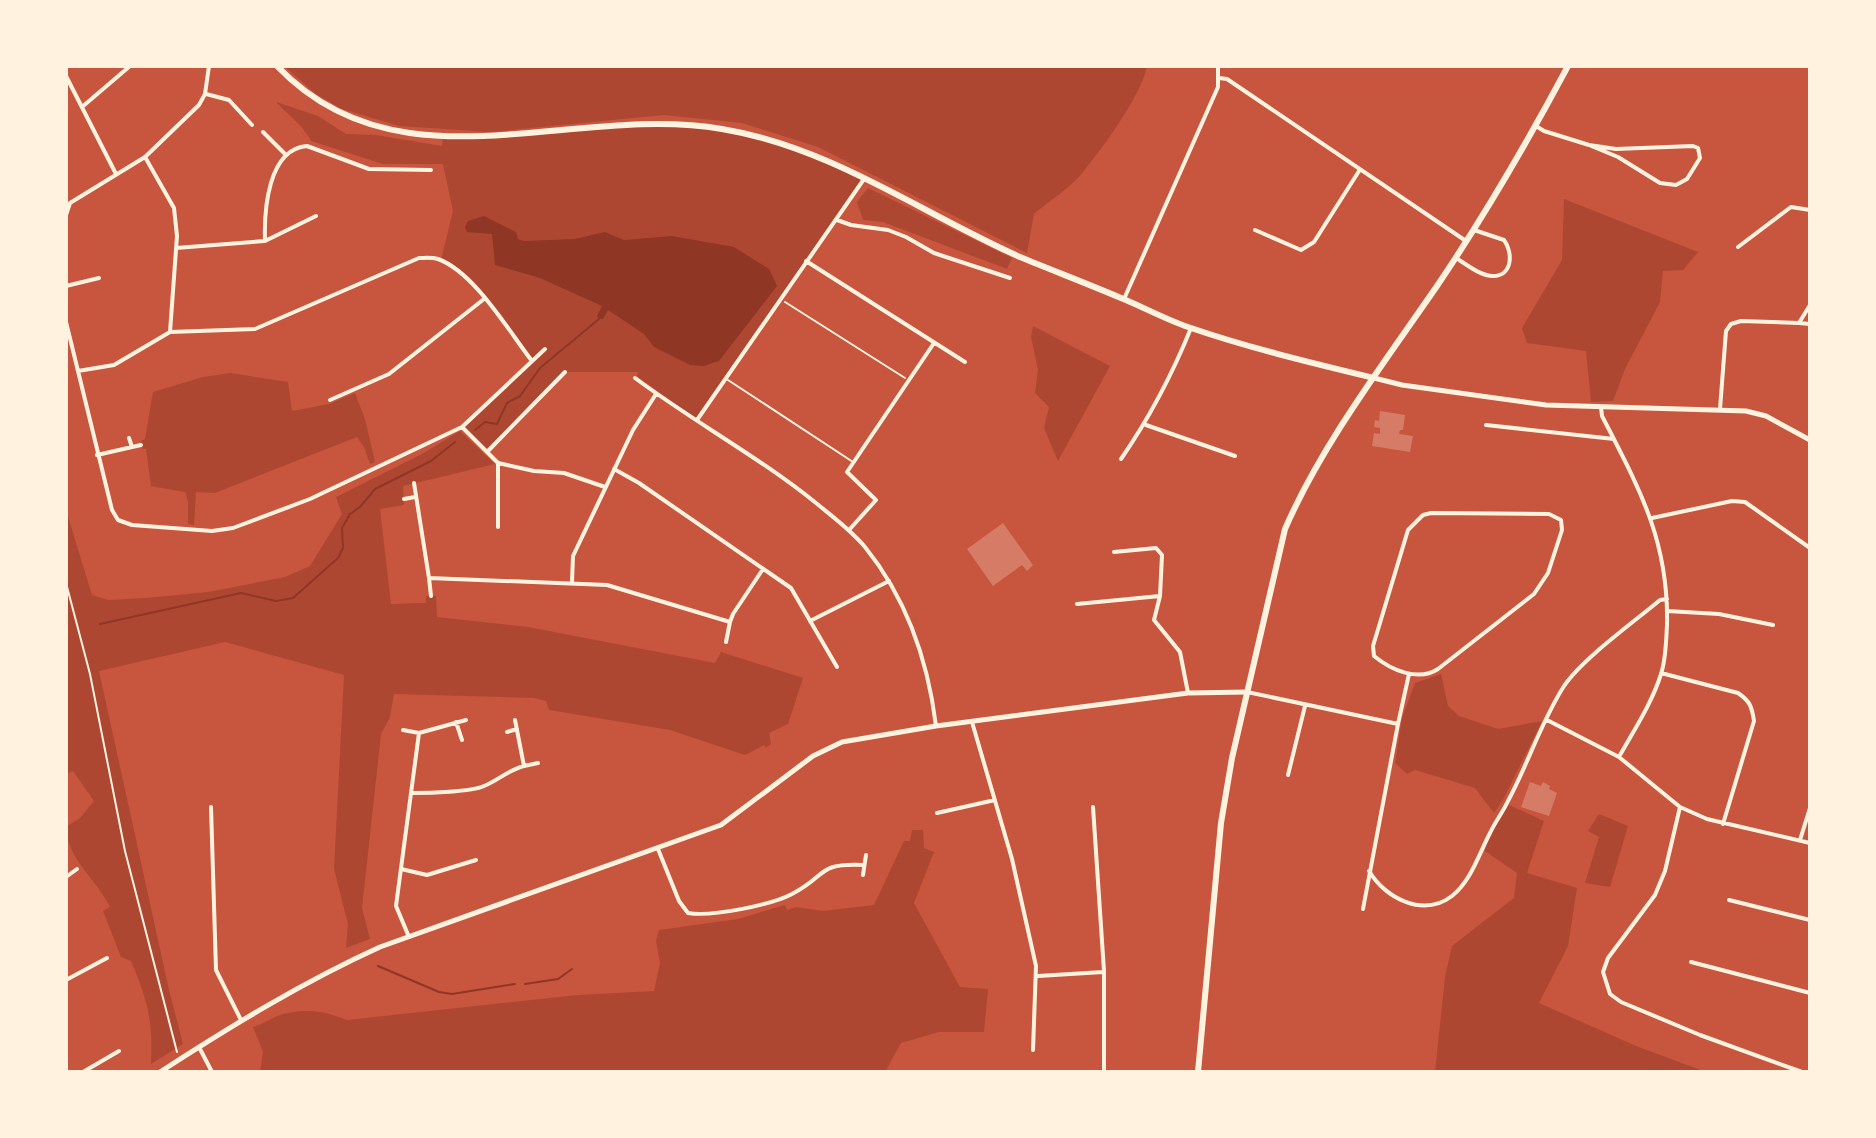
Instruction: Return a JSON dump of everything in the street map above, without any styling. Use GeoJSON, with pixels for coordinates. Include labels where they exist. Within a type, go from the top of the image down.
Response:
{"type":"FeatureCollection","features":[{"type":"Feature","properties":{"kind":"main road"},"geometry":{"type":"LineString","coordinates":[[277,66],[298,88],[331,110],[383,129],[416,135],[473,138],[619,125],[673,124],[772,140],[824,158],[1018,256],[1191,328],[1374,378]]}},
{"type":"Feature","properties":{"kind":"main road"},"geometry":{"type":"LineString","coordinates":[[1198,1072],[1221,823],[1247,692],[1285,529],[1298,500],[1374,378],[1474,230],[1568,66]]}},
{"type":"Feature","properties":{"kind":"street"},"geometry":{"type":"LineString","coordinates":[[82,107],[130,66]]}},
{"type":"Feature","properties":{"kind":"street"},"geometry":{"type":"LineString","coordinates":[[66,211],[76,199],[145,157],[199,105],[205,94],[209,66]]}},
{"type":"Feature","properties":{"kind":"street"},"geometry":{"type":"LineString","coordinates":[[1124,299],[1218,87],[1218,66]]}},
{"type":"Feature","properties":{"kind":"street"},"geometry":{"type":"LineString","coordinates":[[66,76],[116,174]]}},
{"type":"Feature","properties":{"kind":"street"},"geometry":{"type":"LineString","coordinates":[[1219,78],[1227,79],[1466,241]]}},
{"type":"Feature","properties":{"kind":"street"},"geometry":{"type":"LineString","coordinates":[[205,94],[229,100],[252,125]]}},
{"type":"Feature","properties":{"kind":"street"},"geometry":{"type":"LineString","coordinates":[[1536,126],[1618,157],[1660,183],[1676,185],[1687,179],[1700,158],[1698,148],[1693,146],[1616,149],[1589,145]]}},
{"type":"Feature","properties":{"kind":"street"},"geometry":{"type":"LineString","coordinates":[[263,132],[285,154]]}},
{"type":"Feature","properties":{"kind":"street"},"geometry":{"type":"LineString","coordinates":[[265,241],[265,202],[285,154],[297,146],[307,146],[369,169],[431,170]]}},
{"type":"Feature","properties":{"kind":"street"},"geometry":{"type":"LineString","coordinates":[[145,157],[174,208],[176,248],[170,332]]}},
{"type":"Feature","properties":{"kind":"street"},"geometry":{"type":"LineString","coordinates":[[1255,230],[1301,250],[1314,242],[1359,170]]}},
{"type":"Feature","properties":{"kind":"street"},"geometry":{"type":"LineString","coordinates":[[697,420],[864,178]]}},
{"type":"Feature","properties":{"kind":"street"},"geometry":{"type":"LineString","coordinates":[[1738,247],[1791,207],[1810,210]]}},
{"type":"Feature","properties":{"kind":"street"},"geometry":{"type":"LineString","coordinates":[[176,248],[265,241],[316,216]]}},
{"type":"Feature","properties":{"kind":"street"},"geometry":{"type":"LineString","coordinates":[[837,220],[888,230],[934,253],[1010,278]]}},
{"type":"Feature","properties":{"kind":"street"},"geometry":{"type":"LineString","coordinates":[[1456,258],[1488,276],[1501,274],[1508,267],[1510,256],[1504,240],[1474,230]]}},
{"type":"Feature","properties":{"kind":"street"},"geometry":{"type":"LineString","coordinates":[[78,371],[114,365],[170,332],[255,329],[419,258],[433,257],[471,282],[532,361]]}},
{"type":"Feature","properties":{"kind":"street"},"geometry":{"type":"LineString","coordinates":[[806,261],[965,362]]}},
{"type":"Feature","properties":{"kind":"street"},"geometry":{"type":"LineString","coordinates":[[66,286],[99,278]]}},
{"type":"Feature","properties":{"kind":"street"},"geometry":{"type":"LineString","coordinates":[[330,400],[389,374],[484,299]]}},
{"type":"Feature","properties":{"kind":"street"},"geometry":{"type":"LineString","coordinates":[[1799,323],[1810,305]]}},
{"type":"Feature","properties":{"kind":"street"},"geometry":{"type":"LineString","coordinates":[[1720,410],[1726,331],[1731,324],[1741,321],[1810,324]]}},
{"type":"Feature","properties":{"kind":"street"},"geometry":{"type":"LineString","coordinates":[[66,322],[97,455],[112,510],[118,520],[132,525],[212,531],[233,528],[310,499],[462,427],[545,349]]}},
{"type":"Feature","properties":{"kind":"street"},"geometry":{"type":"LineString","coordinates":[[1121,459],[1170,379],[1191,328]]}},
{"type":"Feature","properties":{"kind":"street"},"geometry":{"type":"LineString","coordinates":[[849,530],[876,500],[847,472],[934,343]]}},
{"type":"Feature","properties":{"kind":"street"},"geometry":{"type":"LineString","coordinates":[[487,452],[565,372]]}},
{"type":"Feature","properties":{"kind":"street"},"geometry":{"type":"LineString","coordinates":[[635,378],[797,488],[849,530],[866,548],[889,581],[916,635],[926,664],[936,726]]}},
{"type":"Feature","properties":{"kind":"street"},"geometry":{"type":"LineString","coordinates":[[1374,378],[1389,383],[1511,401],[1746,411],[1766,416],[1810,440]]}},
{"type":"Feature","properties":{"kind":"street"},"geometry":{"type":"LineString","coordinates":[[572,582],[573,556],[633,430],[656,394]]}},
{"type":"Feature","properties":{"kind":"street"},"geometry":{"type":"LineString","coordinates":[[1601,407],[1602,416],[1652,518],[1667,599],[1661,673],[1654,693],[1619,757]]}},
{"type":"Feature","properties":{"kind":"street"},"geometry":{"type":"LineString","coordinates":[[1145,424],[1235,456]]}},
{"type":"Feature","properties":{"kind":"street"},"geometry":{"type":"LineString","coordinates":[[1486,425],[1614,439]]}},
{"type":"Feature","properties":{"kind":"street"},"geometry":{"type":"LineString","coordinates":[[462,427],[498,463],[572,475],[605,487]]}},
{"type":"Feature","properties":{"kind":"street"},"geometry":{"type":"LineString","coordinates":[[129,438],[132,447]]}},
{"type":"Feature","properties":{"kind":"street"},"geometry":{"type":"LineString","coordinates":[[97,455],[141,445]]}},
{"type":"Feature","properties":{"kind":"street"},"geometry":{"type":"LineString","coordinates":[[498,463],[498,527]]}},
{"type":"Feature","properties":{"kind":"street"},"geometry":{"type":"LineString","coordinates":[[614,469],[791,588],[837,667]]}},
{"type":"Feature","properties":{"kind":"street"},"geometry":{"type":"LineString","coordinates":[[414,483],[431,596]]}},
{"type":"Feature","properties":{"kind":"street"},"geometry":{"type":"LineString","coordinates":[[404,499],[415,497]]}},
{"type":"Feature","properties":{"kind":"street"},"geometry":{"type":"LineString","coordinates":[[1652,518],[1732,501],[1745,502],[1810,548]]}},
{"type":"Feature","properties":{"kind":"street"},"geometry":{"type":"LineString","coordinates":[[1431,513],[1549,514],[1561,520],[1562,530],[1548,573],[1534,594],[1429,675],[1409,674],[1382,663],[1374,656],[1373,646],[1408,530],[1416,520],[1431,513]]}},
{"type":"Feature","properties":{"kind":"street"},"geometry":{"type":"LineString","coordinates":[[1114,552],[1156,548],[1162,555],[1160,596],[1154,620],[1180,652],[1188,693]]}},
{"type":"Feature","properties":{"kind":"street"},"geometry":{"type":"LineString","coordinates":[[726,642],[733,614],[763,569]]}},
{"type":"Feature","properties":{"kind":"street"},"geometry":{"type":"LineString","coordinates":[[429,578],[607,585],[730,622]]}},
{"type":"Feature","properties":{"kind":"street"},"geometry":{"type":"LineString","coordinates":[[810,621],[889,581]]}},
{"type":"Feature","properties":{"kind":"street"},"geometry":{"type":"LineString","coordinates":[[1077,604],[1160,596]]}},
{"type":"Feature","properties":{"kind":"street"},"geometry":{"type":"LineString","coordinates":[[1369,871],[1377,884],[1391,896],[1407,903],[1438,903],[1450,897],[1469,875],[1564,685],[1576,671],[1660,600],[1667,599]]}},
{"type":"Feature","properties":{"kind":"street"},"geometry":{"type":"LineString","coordinates":[[1667,611],[1719,614],[1773,625]]}},
{"type":"Feature","properties":{"kind":"street"},"geometry":{"type":"LineString","coordinates":[[1763,623],[1765,614]]}},
{"type":"Feature","properties":{"kind":"street"},"geometry":{"type":"LineString","coordinates":[[1661,673],[1738,693],[1752,707],[1754,721],[1723,824]]}},
{"type":"Feature","properties":{"kind":"street"},"geometry":{"type":"LineString","coordinates":[[1363,909],[1409,674]]}},
{"type":"Feature","properties":{"kind":"street"},"geometry":{"type":"LineString","coordinates":[[161,1071],[241,1020],[335,967],[409,937],[721,825],[813,756],[842,742],[936,726],[1188,693],[1247,692],[1398,724]]}},
{"type":"Feature","properties":{"kind":"street"},"geometry":{"type":"LineString","coordinates":[[1288,775],[1305,706]]}},
{"type":"Feature","properties":{"kind":"street"},"geometry":{"type":"LineString","coordinates":[[403,730],[419,733],[466,720]]}},
{"type":"Feature","properties":{"kind":"street"},"geometry":{"type":"LineString","coordinates":[[515,720],[524,766]]}},
{"type":"Feature","properties":{"kind":"street"},"geometry":{"type":"LineString","coordinates":[[1547,720],[1619,757],[1680,807],[1723,824],[1810,843]]}},
{"type":"Feature","properties":{"kind":"street"},"geometry":{"type":"LineString","coordinates":[[456,722],[462,740]]}},
{"type":"Feature","properties":{"kind":"street"},"geometry":{"type":"LineString","coordinates":[[972,722],[1012,859],[1038,976],[1033,1050]]}},
{"type":"Feature","properties":{"kind":"street"},"geometry":{"type":"LineString","coordinates":[[507,732],[517,729]]}},
{"type":"Feature","properties":{"kind":"street"},"geometry":{"type":"LineString","coordinates":[[409,937],[396,906],[419,733]]}},
{"type":"Feature","properties":{"kind":"street"},"geometry":{"type":"LineString","coordinates":[[413,793],[440,794],[482,788],[501,774],[538,763]]}},
{"type":"Feature","properties":{"kind":"street"},"geometry":{"type":"LineString","coordinates":[[937,813],[995,800]]}},
{"type":"Feature","properties":{"kind":"street"},"geometry":{"type":"LineString","coordinates":[[211,807],[216,970],[241,1020]]}},
{"type":"Feature","properties":{"kind":"street"},"geometry":{"type":"LineString","coordinates":[[1093,807],[1104,971],[1104,1072]]}},
{"type":"Feature","properties":{"kind":"street"},"geometry":{"type":"LineString","coordinates":[[1680,807],[1665,871],[1655,895],[1608,958],[1603,972],[1610,994],[1621,1002],[1700,1035],[1802,1072]]}},
{"type":"Feature","properties":{"kind":"street"},"geometry":{"type":"LineString","coordinates":[[1800,841],[1810,808]]}},
{"type":"Feature","properties":{"kind":"street"},"geometry":{"type":"LineString","coordinates":[[658,849],[679,901],[688,913],[701,915],[793,894],[823,870],[837,864],[864,865]]}},
{"type":"Feature","properties":{"kind":"street"},"geometry":{"type":"LineString","coordinates":[[863,875],[866,855]]}},
{"type":"Feature","properties":{"kind":"street"},"geometry":{"type":"LineString","coordinates":[[401,869],[427,875],[476,860]]}},
{"type":"Feature","properties":{"kind":"street"},"geometry":{"type":"LineString","coordinates":[[66,877],[77,869]]}},
{"type":"Feature","properties":{"kind":"street"},"geometry":{"type":"LineString","coordinates":[[1729,900],[1810,920]]}},
{"type":"Feature","properties":{"kind":"street"},"geometry":{"type":"LineString","coordinates":[[66,980],[107,958]]}},
{"type":"Feature","properties":{"kind":"street"},"geometry":{"type":"LineString","coordinates":[[1691,962],[1810,993]]}},
{"type":"Feature","properties":{"kind":"street"},"geometry":{"type":"LineString","coordinates":[[1038,976],[1104,971]]}},
{"type":"Feature","properties":{"kind":"street"},"geometry":{"type":"LineString","coordinates":[[199,1047],[212,1072]]}},
{"type":"Feature","properties":{"kind":"street"},"geometry":{"type":"LineString","coordinates":[[83,1072],[119,1051]]}},
{"type":"Feature","properties":{"kind":"lane"},"geometry":{"type":"LineString","coordinates":[[727,379],[854,462]]}},
{"type":"Feature","properties":{"kind":"path"},"geometry":{"type":"LineString","coordinates":[[781,299],[909,380]]}},
{"type":"Feature","properties":{"kind":"path"},"geometry":{"type":"LineString","coordinates":[[66,583],[90,674],[125,851],[178,1048],[177,1061]]}},
{"type":"Feature","properties":{"kind":"shaded area"},"geometry":{"type":"Polygon","coordinates":[[[284,66],[1147,66],[1137,93],[1097,154],[1078,178],[1034,214],[1027,253],[818,147],[742,123],[664,115],[491,132],[399,126],[342,109],[316,94],[284,66]]]}},
{"type":"Feature","properties":{"kind":"shaded area"},"geometry":{"type":"Polygon","coordinates":[[[276,102],[318,116],[346,134],[376,135],[442,146],[443,137],[615,126],[705,127],[794,148],[864,178],[697,420],[637,376],[638,372],[565,372],[487,452],[462,427],[531,361],[471,282],[441,260],[453,211],[443,164],[383,164],[311,141],[300,125],[276,102]]]}},
{"type":"Feature","properties":{"kind":"shaded area"},"geometry":{"type":"Polygon","coordinates":[[[868,188],[1012,258],[1007,269],[883,222],[863,220],[857,202],[868,188]]]}},
{"type":"Feature","properties":{"kind":"shaded area"},"geometry":{"type":"Polygon","coordinates":[[[1564,199],[1698,252],[1683,270],[1663,271],[1660,302],[1625,369],[1613,401],[1591,402],[1586,351],[1527,343],[1522,328],[1562,260],[1564,199]]]}},
{"type":"Feature","properties":{"kind":"shaded area"},"geometry":{"type":"Polygon","coordinates":[[[484,216],[516,232],[518,239],[524,241],[575,239],[605,232],[624,240],[672,236],[734,247],[769,269],[777,286],[719,361],[704,366],[690,365],[654,347],[644,334],[608,310],[603,319],[599,319],[597,316],[602,306],[540,278],[495,265],[492,234],[467,232],[465,227],[468,221],[484,216]]]}},
{"type":"Feature","properties":{"kind":"shaded area"},"geometry":{"type":"Polygon","coordinates":[[[1033,326],[1110,366],[1058,461],[1044,428],[1049,407],[1035,393],[1038,370],[1031,337],[1033,326]]]}},
{"type":"Feature","properties":{"kind":"shaded area"},"geometry":{"type":"Polygon","coordinates":[[[231,373],[288,382],[292,411],[329,404],[355,393],[375,462],[370,464],[357,437],[215,493],[196,492],[194,525],[188,524],[185,492],[151,486],[146,449],[143,449],[141,441],[145,439],[153,392],[203,377],[231,373]]]}},
{"type":"Feature","properties":{"kind":"shaded area"},"geometry":{"type":"Polygon","coordinates":[[[460,431],[495,464],[403,486],[404,505],[380,509],[391,604],[426,603],[426,596],[436,596],[437,617],[528,627],[715,663],[721,652],[803,678],[788,724],[769,733],[771,744],[766,748],[764,745],[745,755],[670,730],[549,710],[546,701],[534,698],[394,694],[390,717],[381,734],[362,908],[370,939],[346,948],[348,924],[334,869],[344,675],[225,642],[99,671],[183,1044],[151,1064],[150,1023],[142,988],[131,961],[121,957],[103,911],[110,907],[76,858],[67,838],[66,827],[80,818],[94,801],[73,771],[66,774],[66,510],[92,595],[108,600],[208,592],[285,577],[310,566],[342,514],[336,497],[422,454],[460,431]]]}},
{"type":"Feature","properties":{"kind":"shaded area"},"geometry":{"type":"Polygon","coordinates":[[[1441,674],[1448,706],[1459,716],[1498,729],[1542,721],[1494,813],[1475,788],[1415,770],[1407,774],[1395,763],[1402,718],[1415,683],[1441,674]]]}},
{"type":"Feature","properties":{"kind":"shaded area"},"geometry":{"type":"Polygon","coordinates":[[[1507,804],[1544,821],[1527,873],[1577,888],[1568,946],[1539,1003],[1636,1046],[1706,1072],[1435,1072],[1445,977],[1452,946],[1514,898],[1517,873],[1482,849],[1507,804]]]}},
{"type":"Feature","properties":{"kind":"shaded area"},"geometry":{"type":"Polygon","coordinates":[[[1599,814],[1628,826],[1610,887],[1585,883],[1599,837],[1588,831],[1599,814]]]}},
{"type":"Feature","properties":{"kind":"shaded area"},"geometry":{"type":"Polygon","coordinates":[[[912,830],[923,830],[924,848],[934,852],[914,903],[960,987],[988,989],[984,1032],[939,1032],[901,1043],[885,1072],[260,1072],[263,1052],[253,1027],[283,1014],[316,1011],[347,1020],[578,995],[654,991],[660,963],[656,941],[659,930],[738,919],[785,905],[787,910],[796,907],[823,911],[874,905],[904,841],[910,841],[912,830]]]}},
{"type":"Feature","properties":{"kind":"building"},"geometry":{"type":"Polygon","coordinates":[[[1380,411],[1405,415],[1403,430],[1399,434],[1413,436],[1410,452],[1372,446],[1374,433],[1380,434],[1380,428],[1374,427],[1375,420],[1379,421],[1380,411]]]}},
{"type":"Feature","properties":{"kind":"building"},"geometry":{"type":"Polygon","coordinates":[[[1003,523],[1033,565],[1027,571],[1022,565],[993,586],[967,549],[1003,523]]]}},
{"type":"Feature","properties":{"kind":"building"},"geometry":{"type":"Polygon","coordinates":[[[1530,782],[1541,786],[1543,782],[1557,793],[1549,816],[1521,807],[1530,782]]]}},
{"type":"Feature","properties":{"kind":"waterway"},"geometry":{"type":"LineString","coordinates":[[475,430],[485,422],[497,424],[507,403],[520,396],[540,368],[599,319]]}},
{"type":"Feature","properties":{"kind":"waterway"},"geometry":{"type":"LineString","coordinates":[[100,624],[241,593],[276,601],[293,598],[338,558],[343,548],[342,528],[350,514],[375,489],[431,461],[455,442]]}},
{"type":"Feature","properties":{"kind":"waterway"},"geometry":{"type":"LineString","coordinates":[[378,966],[439,992],[452,994],[515,984]]}},
{"type":"Feature","properties":{"kind":"waterway"},"geometry":{"type":"LineString","coordinates":[[525,984],[558,979],[572,969]]}}]}
